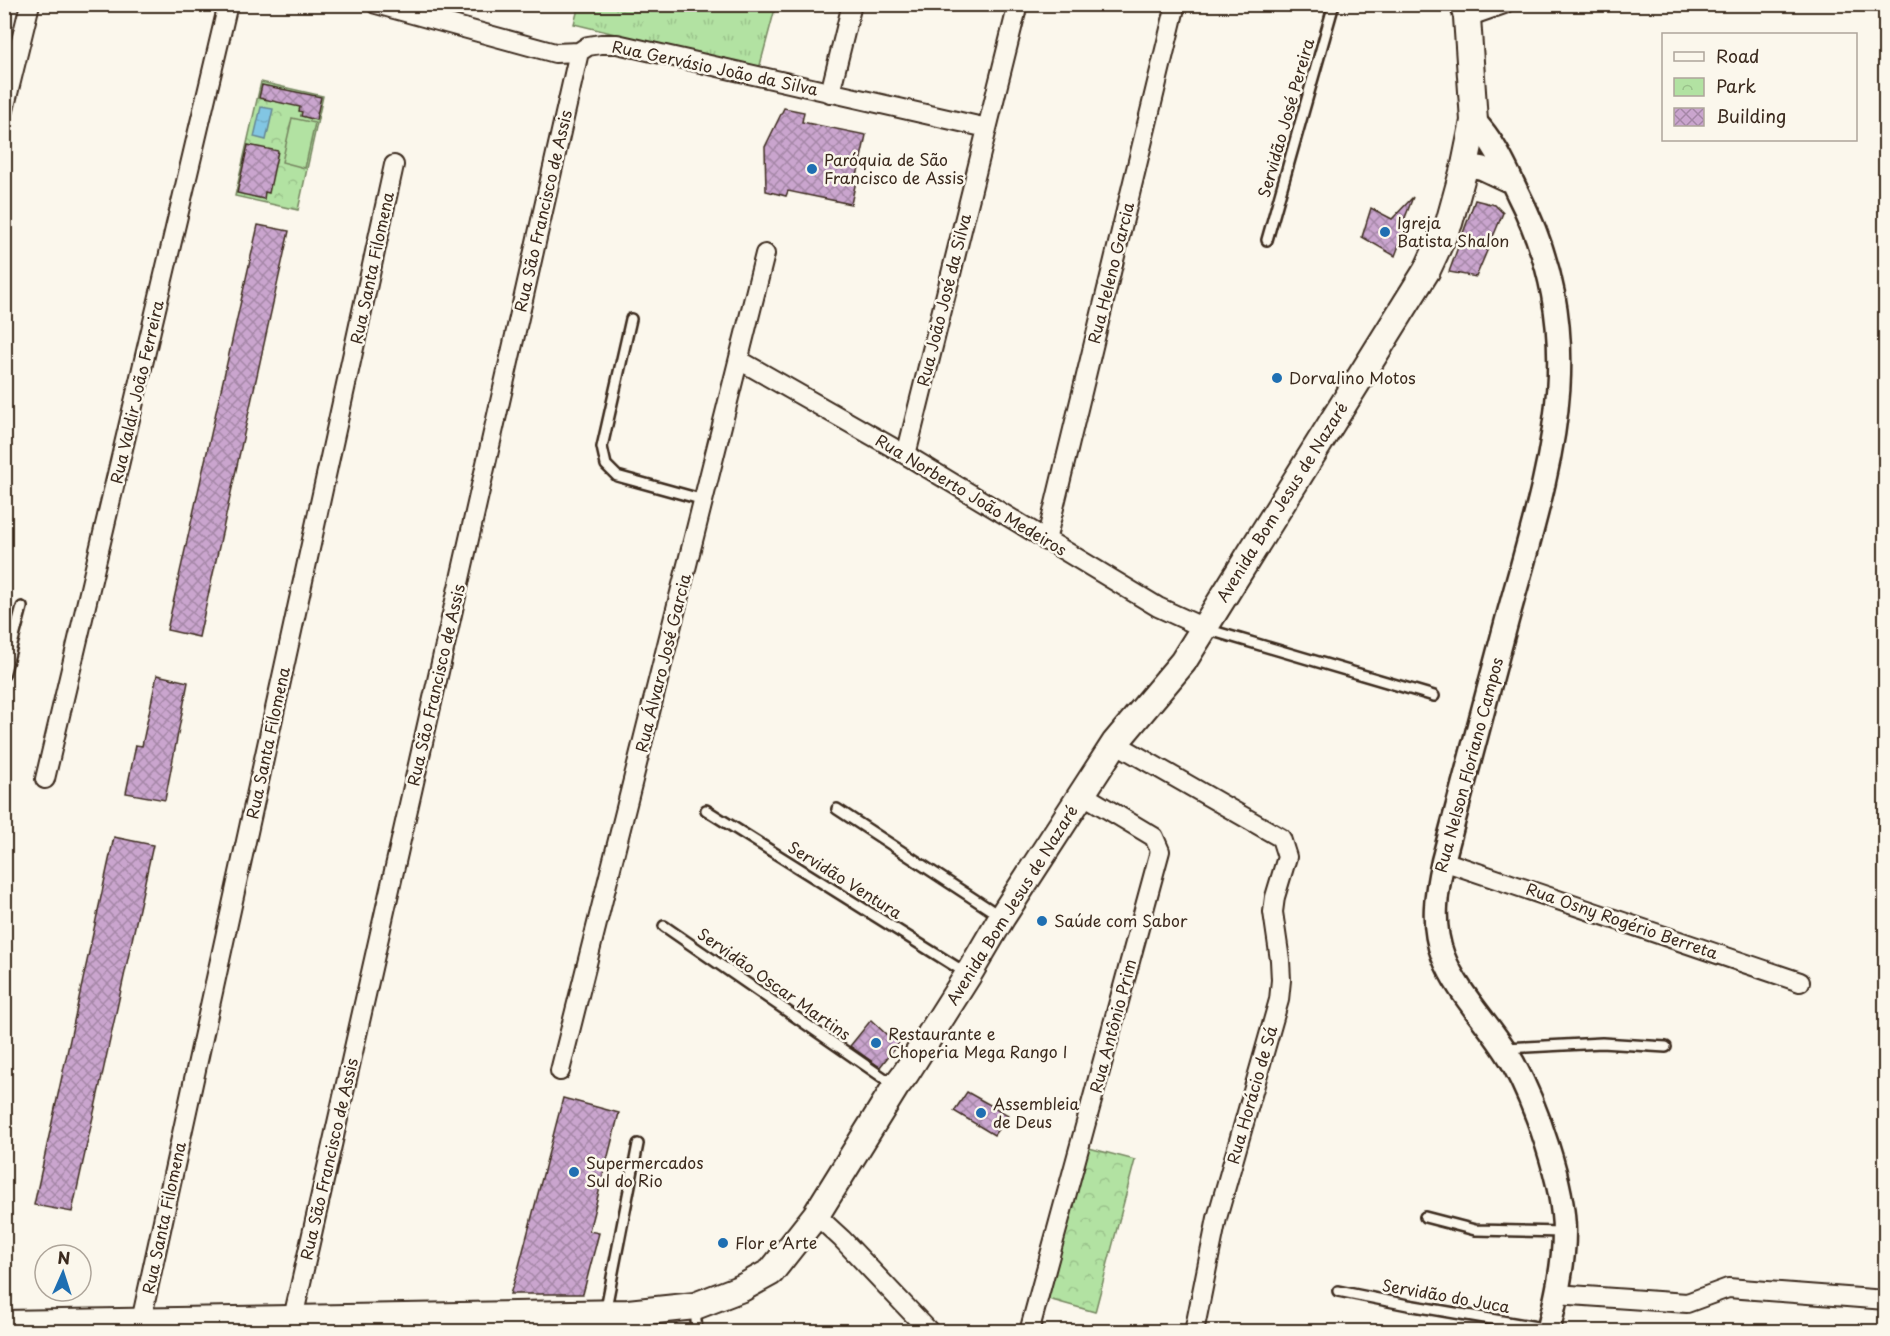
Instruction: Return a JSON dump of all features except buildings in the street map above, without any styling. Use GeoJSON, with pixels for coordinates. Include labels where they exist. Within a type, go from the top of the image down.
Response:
{"type":"FeatureCollection","features":[{"type":"Feature","properties":{"kind":"main road","name":"Avenida Bom Jesus de Nazaré"},"geometry":{"type":"LineString","coordinates":[[4,1324],[69,1327],[141,1321],[293,1318],[350,1324],[410,1320],[555,1322],[605,1313],[695,1306],[742,1288],[771,1272],[816,1215],[968,975],[1002,917],[1116,743],[1183,662],[1427,270],[1449,223],[1466,165],[1474,121],[1465,10]]}},
{"type":"Feature","properties":{"kind":"street"},"geometry":{"type":"LineString","coordinates":[[4,110],[30,4]]}},
{"type":"Feature","properties":{"kind":"street","name":"Rua Valdir João Ferreira"},"geometry":{"type":"LineString","coordinates":[[45,779],[228,4]]}},
{"type":"Feature","properties":{"kind":"street","name":"Rua Gervásio João da Silva"},"geometry":{"type":"LineString","coordinates":[[376,4],[555,53],[579,52],[588,46],[617,44],[987,128]]}},
{"type":"Feature","properties":{"kind":"street"},"geometry":{"type":"LineString","coordinates":[[830,93],[852,4]]}},
{"type":"Feature","properties":{"kind":"street","name":"Rua João José da Silva"},"geometry":{"type":"LineString","coordinates":[[906,455],[1018,4]]}},
{"type":"Feature","properties":{"kind":"street","name":"Rua Heleno Garcia"},"geometry":{"type":"LineString","coordinates":[[1046,541],[1176,4]]}},
{"type":"Feature","properties":{"kind":"street"},"geometry":{"type":"LineString","coordinates":[[1465,10],[1504,4]]}},
{"type":"Feature","properties":{"kind":"street","name":"Rua São Francisco de Assis"},"geometry":{"type":"LineString","coordinates":[[293,1318],[579,52]]}},
{"type":"Feature","properties":{"kind":"street","name":"Rua Nelson Floriano Campos"},"geometry":{"type":"LineString","coordinates":[[1474,121],[1486,133],[1536,229],[1555,299],[1560,355],[1559,399],[1547,473],[1443,861],[1436,897],[1437,937],[1443,956],[1466,996],[1503,1048],[1522,1081],[1546,1144],[1562,1210],[1564,1232],[1563,1257],[1549,1330]]}},
{"type":"Feature","properties":{"kind":"street","name":"Rua Santa Filomena"},"geometry":{"type":"LineString","coordinates":[[141,1321],[394,165]]}},
{"type":"Feature","properties":{"kind":"street"},"geometry":{"type":"LineString","coordinates":[[1466,165],[1482,168],[1512,182]]}},
{"type":"Feature","properties":{"kind":"street","name":"Rua Álvaro José Garcia"},"geometry":{"type":"LineString","coordinates":[[560,1071],[765,254]]}},
{"type":"Feature","properties":{"kind":"street","name":"Rua Norberto João Medeiros"},"geometry":{"type":"LineString","coordinates":[[739,360],[906,455],[1158,607],[1204,628]]}},
{"type":"Feature","properties":{"kind":"street","name":"Rua Horácio de Sá"},"geometry":{"type":"LineString","coordinates":[[1116,743],[1281,838],[1287,857],[1273,912],[1280,970],[1279,1000],[1217,1218],[1194,1332]]}},
{"type":"Feature","properties":{"kind":"street","name":"Rua Antônio Prim"},"geometry":{"type":"LineString","coordinates":[[1029,1332],[1160,851],[1154,837],[1082,794]]}},
{"type":"Feature","properties":{"kind":"street","name":"Rua Osny Rogério Berreta"},"geometry":{"type":"LineString","coordinates":[[1443,861],[1800,982]]}},
{"type":"Feature","properties":{"kind":"street"},"geometry":{"type":"LineString","coordinates":[[816,1215],[842,1239],[930,1332]]}},
{"type":"Feature","properties":{"kind":"street"},"geometry":{"type":"LineString","coordinates":[[1556,1294],[1686,1303],[1728,1288],[1886,1300]]}},
{"type":"Feature","properties":{"kind":"lane","name":"Servidão José Pereira"},"geometry":{"type":"LineString","coordinates":[[1267,240],[1335,4]]}},
{"type":"Feature","properties":{"kind":"lane"},"geometry":{"type":"LineString","coordinates":[[631,319],[602,447],[606,465],[618,476],[704,500]]}},
{"type":"Feature","properties":{"kind":"lane"},"geometry":{"type":"LineString","coordinates":[[4,675],[22,607]]}},
{"type":"Feature","properties":{"kind":"lane"},"geometry":{"type":"LineString","coordinates":[[1204,628],[1434,696]]}},
{"type":"Feature","properties":{"kind":"lane"},"geometry":{"type":"LineString","coordinates":[[837,809],[1002,917]]}},
{"type":"Feature","properties":{"kind":"lane","name":"Servidão Ventura"},"geometry":{"type":"LineString","coordinates":[[706,810],[968,975]]}},
{"type":"Feature","properties":{"kind":"lane","name":"Servidão Oscar Martins"},"geometry":{"type":"LineString","coordinates":[[664,926],[896,1086]]}},
{"type":"Feature","properties":{"kind":"lane"},"geometry":{"type":"LineString","coordinates":[[1503,1048],[1602,1043],[1666,1047]]}},
{"type":"Feature","properties":{"kind":"lane"},"geometry":{"type":"LineString","coordinates":[[605,1313],[638,1144]]}},
{"type":"Feature","properties":{"kind":"lane"},"geometry":{"type":"LineString","coordinates":[[1425,1217],[1475,1230],[1564,1232]]}},
{"type":"Feature","properties":{"kind":"lane","name":"Servidão do Juca"},"geometry":{"type":"LineString","coordinates":[[1338,1291],[1549,1330]]}},
{"type":"Feature","properties":{"kind":"lane"},"geometry":{"type":"LineString","coordinates":[[695,1306],[697,1332]]}},
{"type":"Feature","properties":{"kind":"green space"},"geometry":{"type":"Polygon","coordinates":[[[579,5],[776,5],[759,69],[574,24],[579,5]]]}},
{"type":"Feature","properties":{"kind":"green space"},"geometry":{"type":"Polygon","coordinates":[[[261,82],[323,96],[298,210],[235,196],[261,82]]]}},
{"type":"Feature","properties":{"kind":"green space"},"geometry":{"type":"Polygon","coordinates":[[[292,118],[315,123],[305,168],[282,162],[292,118]]]}},
{"type":"Feature","properties":{"kind":"green space"},"geometry":{"type":"Polygon","coordinates":[[[1089,1148],[1135,1160],[1095,1312],[1048,1299],[1089,1148]]]}},
{"type":"Feature","properties":{"kind":"water"},"geometry":{"type":"Polygon","coordinates":[[[261,107],[273,109],[266,140],[254,137],[261,107]]]}},
{"type":"Feature","properties":{"kind":"place","name":"Paróquia de São Francisco de Assis"},"geometry":{"type":"Point","coordinates":[812,169]}},
{"type":"Feature","properties":{"kind":"place","name":"Igreja Batista Shalon"},"geometry":{"type":"Point","coordinates":[1385,232]}},
{"type":"Feature","properties":{"kind":"place","name":"Dorvalino Motos"},"geometry":{"type":"Point","coordinates":[1277,378]}},
{"type":"Feature","properties":{"kind":"place","name":"Saúde com Sabor"},"geometry":{"type":"Point","coordinates":[1042,921]}},
{"type":"Feature","properties":{"kind":"place","name":"Restaurante e Choperia Mega Rango I"},"geometry":{"type":"Point","coordinates":[876,1043]}},
{"type":"Feature","properties":{"kind":"place","name":"Assembleia de Deus"},"geometry":{"type":"Point","coordinates":[981,1113]}},
{"type":"Feature","properties":{"kind":"place","name":"Supermercados Sul do Rio"},"geometry":{"type":"Point","coordinates":[574,1172]}},
{"type":"Feature","properties":{"kind":"place","name":"Flor e Arte"},"geometry":{"type":"Point","coordinates":[723,1243]}}]}
